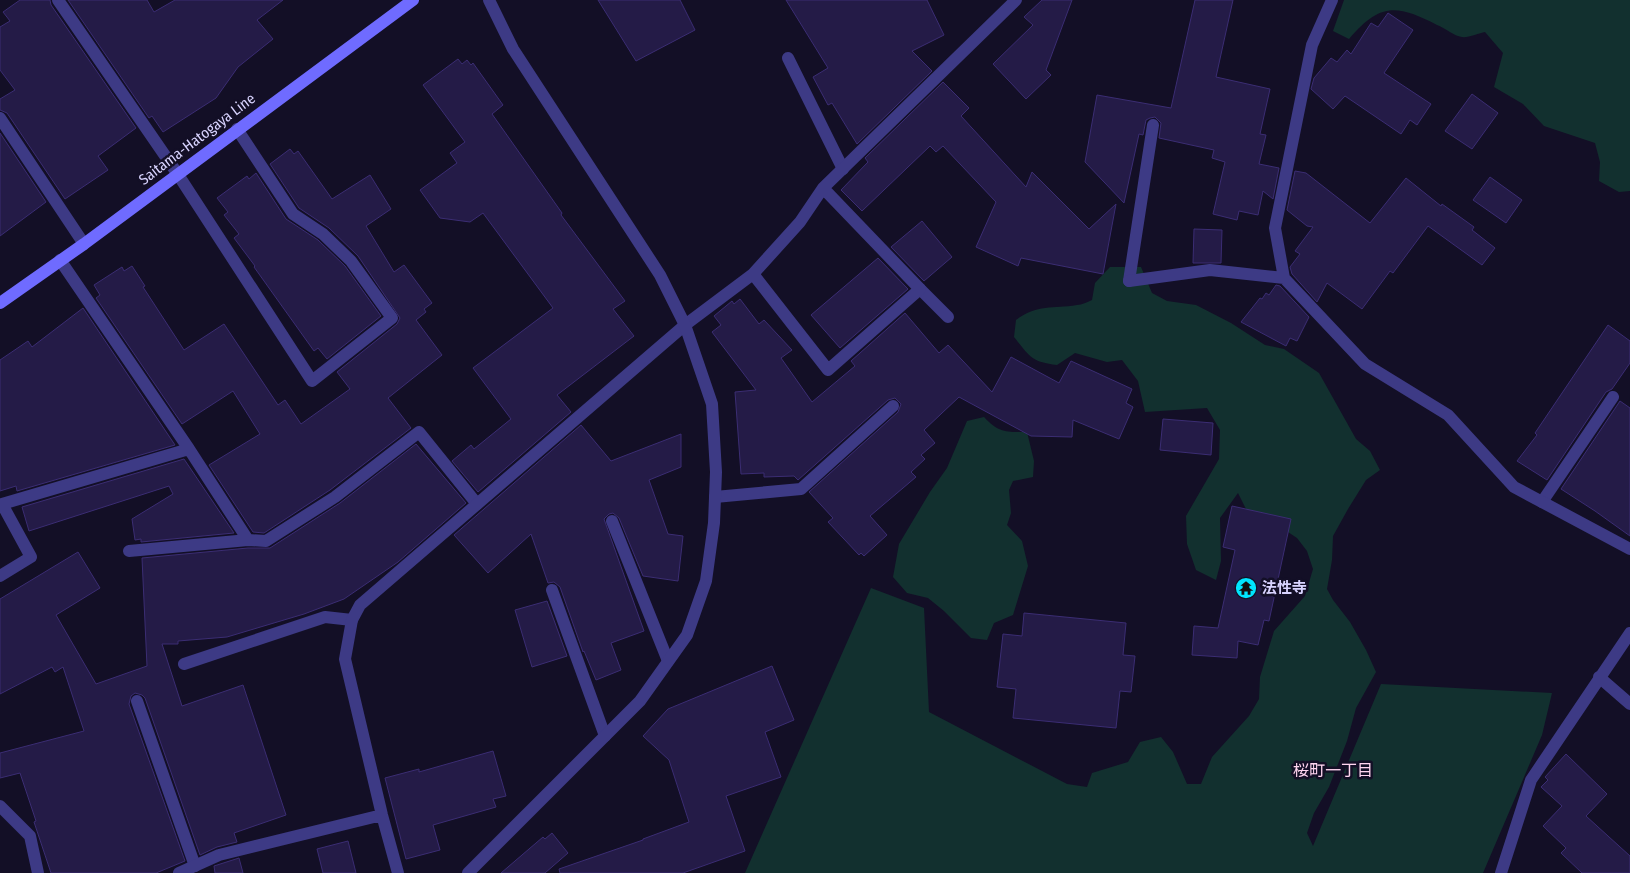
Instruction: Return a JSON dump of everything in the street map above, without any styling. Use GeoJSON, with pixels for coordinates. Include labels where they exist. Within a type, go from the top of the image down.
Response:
{"type":"FeatureCollection","features":[{"type":"Feature","properties":{"kind":"main road","name":"Saitama-Hatogaya Line"},"geometry":{"type":"LineString","coordinates":[[0,303],[84,244],[413,0]]}},
{"type":"Feature","properties":{"kind":"street"},"geometry":{"type":"LineString","coordinates":[[58,0],[177,174],[312,382],[392,318],[350,261],[324,234],[293,214],[237,129]]}},
{"type":"Feature","properties":{"kind":"street"},"geometry":{"type":"LineString","coordinates":[[468,873],[640,701],[687,635],[706,581],[714,523],[716,472],[712,404],[685,325],[660,275],[512,48],[489,0]]}},
{"type":"Feature","properties":{"kind":"street"},"geometry":{"type":"LineString","coordinates":[[398,873],[382,815],[345,659],[352,620],[360,605],[685,325],[753,274],[800,222],[823,188],[1016,0]]}},
{"type":"Feature","properties":{"kind":"street"},"geometry":{"type":"LineString","coordinates":[[1332,0],[1312,45],[1275,228],[1284,278],[1365,364],[1448,415],[1514,486],[1630,549]]}},
{"type":"Feature","properties":{"kind":"street"},"geometry":{"type":"LineString","coordinates":[[788,58],[843,169]]}},
{"type":"Feature","properties":{"kind":"street"},"geometry":{"type":"LineString","coordinates":[[0,118],[84,244]]}},
{"type":"Feature","properties":{"kind":"street"},"geometry":{"type":"LineString","coordinates":[[1154,125],[1129,281],[1210,270],[1284,278]]}},
{"type":"Feature","properties":{"kind":"street"},"geometry":{"type":"LineString","coordinates":[[823,188],[948,318]]}},
{"type":"Feature","properties":{"kind":"street"},"geometry":{"type":"LineString","coordinates":[[60,260],[189,449],[248,540]]}},
{"type":"Feature","properties":{"kind":"street"},"geometry":{"type":"LineString","coordinates":[[753,274],[828,370],[920,288]]}},
{"type":"Feature","properties":{"kind":"street"},"geometry":{"type":"LineString","coordinates":[[1542,502],[1613,397]]}},
{"type":"Feature","properties":{"kind":"street"},"geometry":{"type":"LineString","coordinates":[[715,497],[801,489],[893,406]]}},
{"type":"Feature","properties":{"kind":"street"},"geometry":{"type":"LineString","coordinates":[[129,551],[248,540],[266,541],[335,497],[418,432],[478,504]]}},
{"type":"Feature","properties":{"kind":"street"},"geometry":{"type":"LineString","coordinates":[[0,576],[31,557],[2,504],[189,449]]}},
{"type":"Feature","properties":{"kind":"street"},"geometry":{"type":"LineString","coordinates":[[612,521],[668,661]]}},
{"type":"Feature","properties":{"kind":"street"},"geometry":{"type":"LineString","coordinates":[[552,590],[605,736]]}},
{"type":"Feature","properties":{"kind":"street"},"geometry":{"type":"LineString","coordinates":[[184,664],[324,617],[352,620]]}},
{"type":"Feature","properties":{"kind":"street"},"geometry":{"type":"LineString","coordinates":[[1501,873],[1531,780],[1630,633]]}},
{"type":"Feature","properties":{"kind":"street"},"geometry":{"type":"LineString","coordinates":[[1599,677],[1630,704]]}},
{"type":"Feature","properties":{"kind":"street"},"geometry":{"type":"LineString","coordinates":[[137,701],[196,869]]}},
{"type":"Feature","properties":{"kind":"street"},"geometry":{"type":"LineString","coordinates":[[0,806],[30,836],[38,873]]}},
{"type":"Feature","properties":{"kind":"street"},"geometry":{"type":"LineString","coordinates":[[179,873],[196,869],[219,855],[382,815]]}},
{"type":"Feature","properties":{"kind":"green space"},"geometry":{"type":"Polygon","coordinates":[[[1344,0],[1630,0],[1630,191],[1619,192],[1599,181],[1600,162],[1595,143],[1544,126],[1523,104],[1494,87],[1503,53],[1485,32],[1462,37],[1410,13],[1389,11],[1380,13],[1370,19],[1349,39],[1333,31],[1344,0]]]}},
{"type":"Feature","properties":{"kind":"green space"},"geometry":{"type":"Polygon","coordinates":[[[1110,267],[1141,267],[1152,293],[1167,301],[1196,305],[1231,323],[1265,345],[1284,349],[1319,373],[1356,439],[1370,451],[1380,470],[1366,480],[1333,536],[1332,560],[1327,589],[1350,622],[1376,672],[1356,708],[1347,741],[1329,787],[1314,813],[1307,833],[1313,846],[1381,684],[1552,693],[1542,735],[1483,873],[745,873],[871,588],[924,608],[929,712],[1067,784],[1087,787],[1092,773],[1128,762],[1140,742],[1161,737],[1173,752],[1187,784],[1201,784],[1212,757],[1249,716],[1259,699],[1260,677],[1274,631],[1305,596],[1313,569],[1307,551],[1297,538],[1276,524],[1251,519],[1238,493],[1220,518],[1221,561],[1216,580],[1196,570],[1187,544],[1186,516],[1219,459],[1220,430],[1207,408],[1145,412],[1138,381],[1122,360],[1107,362],[1075,353],[1057,365],[1049,364],[1032,357],[1014,337],[1016,320],[1031,311],[1079,305],[1092,300],[1095,283],[1110,267]]]}},
{"type":"Feature","properties":{"kind":"green space"},"geometry":{"type":"Polygon","coordinates":[[[984,417],[999,429],[1027,432],[1034,461],[1033,477],[1013,481],[1009,490],[1011,513],[1007,525],[1022,541],[1028,566],[1013,615],[994,623],[987,640],[971,638],[928,598],[907,593],[893,577],[899,544],[930,492],[947,468],[967,421],[984,417]]]}},
{"type":"Feature","properties":{"kind":"building"},"geometry":{"type":"Polygon","coordinates":[[[20,0],[50,0],[51,5],[136,128],[98,156],[108,170],[65,199],[7,113],[0,110],[0,99],[15,90],[0,70],[0,27],[10,21],[3,12],[20,0]]]}},
{"type":"Feature","properties":{"kind":"building"},"geometry":{"type":"Polygon","coordinates":[[[68,0],[147,0],[154,12],[175,0],[283,0],[257,20],[273,39],[238,67],[216,98],[163,132],[152,116],[149,118],[68,0]]]}},
{"type":"Feature","properties":{"kind":"building"},"geometry":{"type":"Polygon","coordinates":[[[598,0],[680,0],[695,30],[636,61],[598,0]]]}},
{"type":"Feature","properties":{"kind":"building"},"geometry":{"type":"Polygon","coordinates":[[[786,0],[927,0],[944,35],[912,51],[932,71],[857,144],[832,103],[828,105],[813,77],[828,68],[786,0]]]}},
{"type":"Feature","properties":{"kind":"building"},"geometry":{"type":"Polygon","coordinates":[[[1042,0],[1072,0],[1046,70],[1051,75],[1026,99],[993,64],[1033,25],[1024,17],[1042,0]]]}},
{"type":"Feature","properties":{"kind":"building"},"geometry":{"type":"Polygon","coordinates":[[[1195,0],[1233,0],[1216,77],[1270,89],[1260,134],[1266,135],[1259,164],[1279,168],[1273,199],[1263,191],[1258,215],[1239,211],[1237,220],[1213,214],[1225,162],[1212,158],[1214,150],[1159,138],[1161,123],[1155,117],[1146,120],[1143,135],[1139,134],[1124,203],[1085,162],[1097,95],[1171,108],[1195,0]]]}},
{"type":"Feature","properties":{"kind":"building"},"geometry":{"type":"Polygon","coordinates":[[[1388,13],[1413,30],[1384,73],[1431,104],[1417,125],[1410,120],[1401,134],[1345,96],[1333,109],[1311,89],[1314,78],[1331,58],[1337,62],[1347,50],[1351,54],[1371,23],[1378,27],[1388,13]]]}},
{"type":"Feature","properties":{"kind":"building"},"geometry":{"type":"Polygon","coordinates":[[[458,59],[462,64],[467,60],[471,65],[473,63],[503,105],[492,114],[562,213],[561,215],[625,301],[613,309],[634,336],[557,395],[571,412],[478,492],[452,461],[471,445],[474,449],[511,419],[473,368],[553,308],[483,213],[470,222],[440,218],[420,190],[457,163],[450,153],[465,142],[423,85],[458,59]]]}},
{"type":"Feature","properties":{"kind":"building"},"geometry":{"type":"Polygon","coordinates":[[[943,82],[969,108],[961,116],[1026,187],[1032,172],[1089,229],[1116,204],[1103,274],[1021,258],[1018,266],[976,247],[996,202],[943,146],[936,152],[930,146],[862,211],[841,190],[868,162],[865,158],[943,82]]]}},
{"type":"Feature","properties":{"kind":"building"},"geometry":{"type":"Polygon","coordinates":[[[1472,94],[1498,113],[1472,149],[1445,131],[1472,94]]]}},
{"type":"Feature","properties":{"kind":"building"},"geometry":{"type":"Polygon","coordinates":[[[0,133],[46,202],[0,236],[0,133]]]}},
{"type":"Feature","properties":{"kind":"building"},"geometry":{"type":"Polygon","coordinates":[[[290,149],[294,154],[298,151],[332,199],[370,175],[391,209],[366,226],[394,272],[404,265],[432,303],[424,309],[426,312],[416,320],[442,355],[388,398],[411,428],[330,490],[264,533],[253,532],[209,465],[260,434],[233,391],[182,424],[96,298],[100,295],[94,285],[122,267],[124,271],[132,266],[145,286],[143,287],[184,350],[224,324],[278,405],[285,400],[301,424],[350,389],[337,372],[397,324],[400,318],[358,256],[329,228],[299,208],[270,164],[290,149]]]}},
{"type":"Feature","properties":{"kind":"building"},"geometry":{"type":"Polygon","coordinates":[[[1295,171],[1306,173],[1370,223],[1406,178],[1441,206],[1442,204],[1474,227],[1472,230],[1495,248],[1482,265],[1428,226],[1393,273],[1390,271],[1362,309],[1327,283],[1317,302],[1292,274],[1290,267],[1300,254],[1295,251],[1313,227],[1307,226],[1287,210],[1295,171]]]}},
{"type":"Feature","properties":{"kind":"building"},"geometry":{"type":"Polygon","coordinates":[[[256,173],[286,219],[318,240],[345,266],[381,316],[327,359],[318,348],[314,351],[234,238],[239,234],[224,215],[228,212],[217,198],[247,176],[249,179],[256,173]]]}},
{"type":"Feature","properties":{"kind":"building"},"geometry":{"type":"Polygon","coordinates":[[[1490,177],[1522,200],[1506,223],[1473,200],[1490,177]]]}},
{"type":"Feature","properties":{"kind":"building"},"geometry":{"type":"Polygon","coordinates":[[[922,221],[952,257],[924,281],[891,247],[922,221]]]}},
{"type":"Feature","properties":{"kind":"building"},"geometry":{"type":"Polygon","coordinates":[[[1194,229],[1222,230],[1221,263],[1193,263],[1194,229]]]}},
{"type":"Feature","properties":{"kind":"building"},"geometry":{"type":"Polygon","coordinates":[[[878,258],[908,289],[840,348],[811,315],[878,258]]]}},
{"type":"Feature","properties":{"kind":"building"},"geometry":{"type":"Polygon","coordinates":[[[1276,285],[1280,286],[1309,317],[1297,341],[1290,338],[1286,346],[1241,322],[1260,298],[1262,299],[1266,293],[1269,295],[1276,285]]]}},
{"type":"Feature","properties":{"kind":"building"},"geometry":{"type":"Polygon","coordinates":[[[740,299],[759,324],[764,320],[792,350],[781,358],[812,402],[855,366],[851,361],[905,313],[939,353],[948,345],[992,392],[1011,357],[1059,383],[1071,361],[1132,389],[1126,403],[1133,407],[1119,439],[1073,420],[1072,437],[1031,436],[959,397],[924,430],[935,443],[921,455],[925,459],[911,472],[916,477],[870,516],[887,535],[864,556],[861,553],[859,555],[828,522],[833,518],[809,492],[898,412],[901,404],[895,398],[888,400],[798,480],[794,476],[764,477],[764,473],[741,474],[735,392],[756,390],[712,332],[721,325],[714,316],[732,301],[734,304],[740,299]]]}},
{"type":"Feature","properties":{"kind":"building"},"geometry":{"type":"Polygon","coordinates":[[[83,308],[175,445],[17,491],[16,486],[0,491],[0,360],[28,341],[32,347],[83,308]]]}},
{"type":"Feature","properties":{"kind":"building"},"geometry":{"type":"Polygon","coordinates":[[[1608,325],[1630,341],[1630,363],[1612,389],[1606,392],[1547,480],[1517,461],[1537,435],[1535,433],[1608,325]]]}},
{"type":"Feature","properties":{"kind":"building"},"geometry":{"type":"Polygon","coordinates":[[[1620,401],[1630,408],[1630,536],[1561,489],[1620,401]]]}},
{"type":"Feature","properties":{"kind":"building"},"geometry":{"type":"Polygon","coordinates":[[[1163,419],[1213,423],[1211,455],[1160,450],[1163,419]]]}},
{"type":"Feature","properties":{"kind":"building"},"geometry":{"type":"Polygon","coordinates":[[[581,425],[611,461],[681,434],[681,467],[649,480],[668,534],[683,536],[678,581],[643,576],[619,518],[613,513],[604,519],[644,631],[611,643],[621,670],[596,680],[583,652],[560,587],[554,582],[548,583],[531,534],[488,573],[454,535],[581,425]]]}},
{"type":"Feature","properties":{"kind":"building"},"geometry":{"type":"Polygon","coordinates":[[[416,444],[466,503],[398,562],[344,599],[304,614],[227,637],[178,641],[178,644],[162,644],[182,706],[243,685],[286,815],[234,833],[237,842],[217,847],[200,855],[145,698],[135,693],[131,696],[129,704],[185,861],[156,873],[51,873],[20,773],[0,778],[0,753],[84,731],[63,667],[55,672],[52,667],[0,694],[0,599],[78,552],[100,588],[56,615],[96,684],[147,666],[142,558],[248,548],[270,548],[340,503],[416,444]]]}},
{"type":"Feature","properties":{"kind":"building"},"geometry":{"type":"Polygon","coordinates":[[[184,459],[234,533],[141,542],[141,539],[135,540],[132,519],[173,494],[169,486],[29,531],[22,507],[184,459]]]}},
{"type":"Feature","properties":{"kind":"building"},"geometry":{"type":"Polygon","coordinates":[[[1232,506],[1291,519],[1269,621],[1264,620],[1258,645],[1238,641],[1237,658],[1192,655],[1194,626],[1218,628],[1235,550],[1223,547],[1232,506]]]}},
{"type":"Feature","properties":{"kind":"building"},"geometry":{"type":"Polygon","coordinates":[[[547,601],[567,656],[532,667],[515,610],[547,601]]]}},
{"type":"Feature","properties":{"kind":"building"},"geometry":{"type":"Polygon","coordinates":[[[1024,613],[1126,623],[1123,655],[1135,656],[1131,692],[1120,691],[1116,728],[1013,718],[1016,689],[997,687],[1003,634],[1022,636],[1024,613]]]}},
{"type":"Feature","properties":{"kind":"building"},"geometry":{"type":"Polygon","coordinates":[[[772,666],[794,720],[765,732],[781,777],[726,796],[745,851],[683,873],[560,873],[559,869],[689,822],[669,760],[643,736],[668,709],[772,666]]]}},
{"type":"Feature","properties":{"kind":"building"},"geometry":{"type":"Polygon","coordinates":[[[493,751],[506,796],[493,799],[496,807],[433,825],[440,850],[406,859],[385,778],[419,769],[419,772],[493,751]]]}},
{"type":"Feature","properties":{"kind":"building"},"geometry":{"type":"Polygon","coordinates":[[[1566,754],[1607,794],[1586,816],[1630,856],[1630,873],[1582,873],[1561,853],[1566,848],[1543,826],[1562,806],[1541,787],[1548,780],[1545,777],[1566,754]]]}},
{"type":"Feature","properties":{"kind":"building"},"geometry":{"type":"Polygon","coordinates":[[[552,833],[568,853],[545,873],[501,873],[543,837],[545,839],[552,833]]]}},
{"type":"Feature","properties":{"kind":"building"},"geometry":{"type":"Polygon","coordinates":[[[348,841],[356,873],[323,873],[317,849],[348,841]]]}},
{"type":"Feature","properties":{"kind":"building"},"geometry":{"type":"Polygon","coordinates":[[[239,858],[243,873],[215,873],[214,866],[239,858]]]}},
{"type":"Feature","properties":{"kind":"place","name":"法性寺"},"geometry":{"type":"Point","coordinates":[1246,588]}},
{"type":"Feature","properties":{"kind":"district","name":"桜町一丁目"},"geometry":{"type":"Point","coordinates":[1333,770]}}]}
